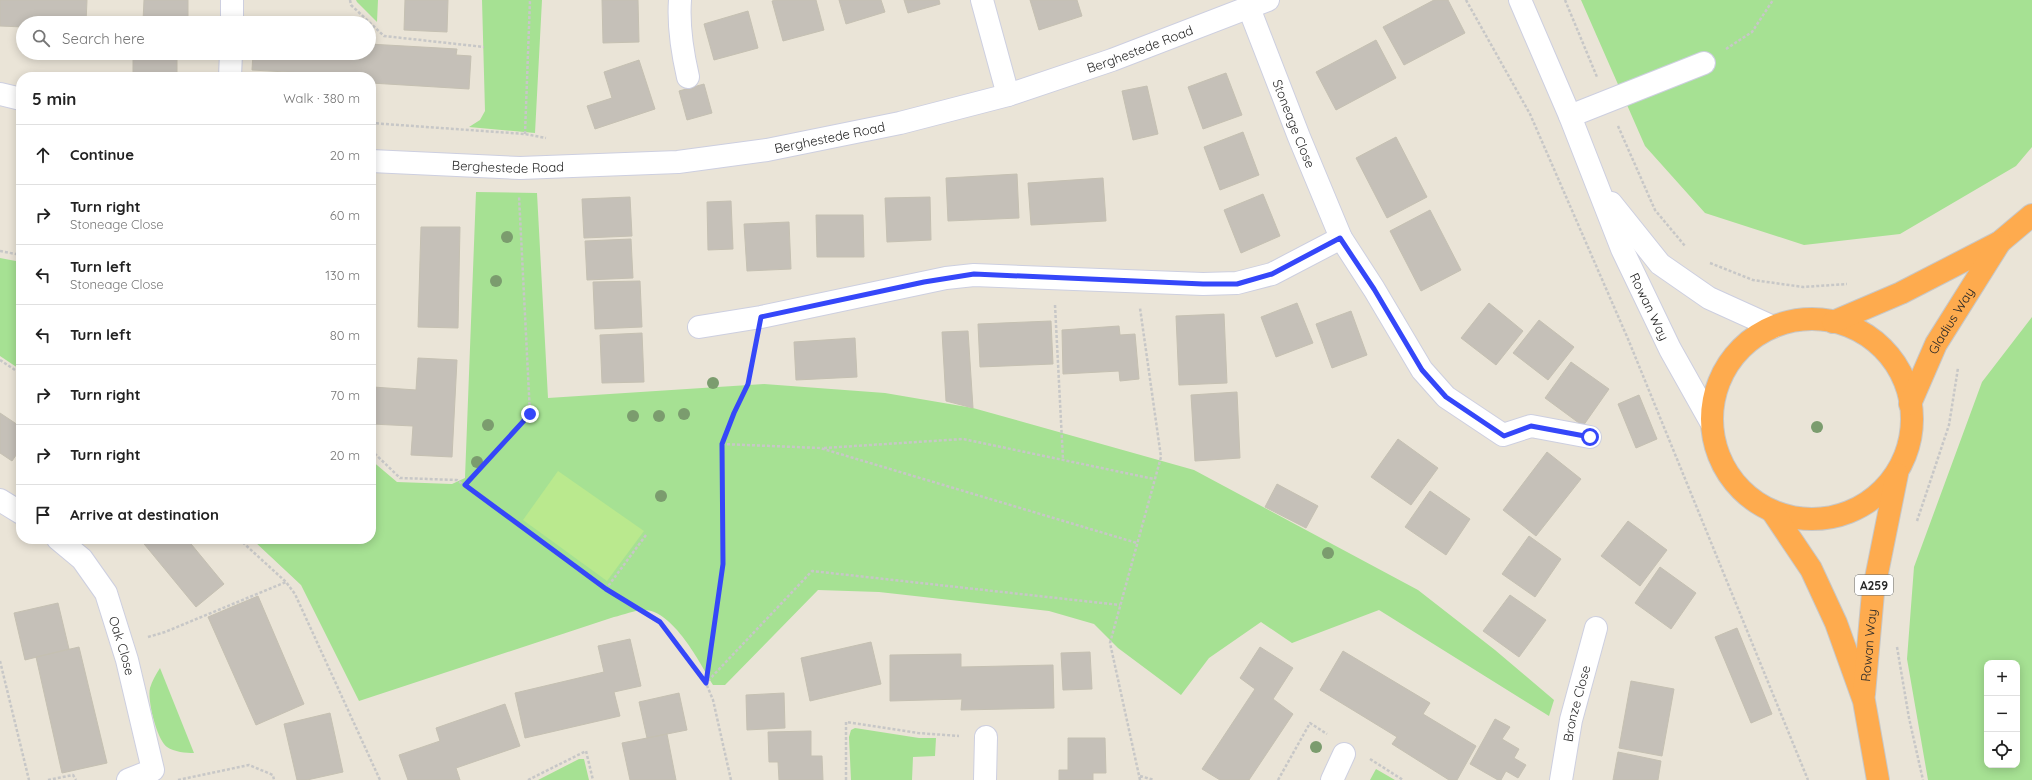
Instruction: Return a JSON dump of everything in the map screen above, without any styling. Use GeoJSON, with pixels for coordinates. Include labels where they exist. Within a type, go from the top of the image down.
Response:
{"type":"FeatureCollection","features":[{"type":"Feature","properties":{"kind":"highway","name":"Gladius Way"},"geometry":{"type":"LineString","coordinates":[[1833,322],[1901,293],[2000,242],[2032,215]]}},
{"type":"Feature","properties":{"kind":"highway","name":"Gladius Way"},"geometry":{"type":"LineString","coordinates":[[1910,404],[1936,344],[2000,242]]}},
{"type":"Feature","properties":{"kind":"highway"},"geometry":{"type":"LineString","coordinates":[[1806,320],[1833,322],[1861,332],[1884,351],[1901,375],[1910,404],[1911,427],[1907,449],[1898,470],[1880,493],[1856,510],[1828,518],[1800,519],[1772,512],[1748,497],[1729,476],[1716,451],[1712,422],[1715,392],[1728,365],[1747,342],[1773,327],[1792,321],[1806,320]]}},
{"type":"Feature","properties":{"kind":"highway","name":"Rowan Way"},"geometry":{"type":"LineString","coordinates":[[1864,701],[1873,593],[1898,470]]}},
{"type":"Feature","properties":{"kind":"highway","name":"Rowan Way"},"geometry":{"type":"LineString","coordinates":[[1772,512],[1811,569],[1836,623],[1864,701],[1878,780]]}},
{"type":"Feature","properties":{"kind":"street"},"geometry":{"type":"LineString","coordinates":[[232,0],[232,16]]}},
{"type":"Feature","properties":{"kind":"street"},"geometry":{"type":"LineString","coordinates":[[680,0],[678,19],[681,47],[688,77]]}},
{"type":"Feature","properties":{"kind":"street"},"geometry":{"type":"LineString","coordinates":[[982,0],[1008,95]]}},
{"type":"Feature","properties":{"kind":"street","name":"Rowan Way"},"geometry":{"type":"LineString","coordinates":[[1520,0],[1570,116],[1622,249],[1670,349],[1712,422]]}},
{"type":"Feature","properties":{"kind":"street","name":"Berghestede Road"},"geometry":{"type":"LineString","coordinates":[[376,161],[520,168],[678,162],[767,150],[900,123],[1008,95],[1112,60],[1258,4]]}},
{"type":"Feature","properties":{"kind":"street","name":"Stoneage Close"},"geometry":{"type":"LineString","coordinates":[[1258,4],[1299,137],[1340,238],[1374,289],[1422,370],[1446,397],[1504,436],[1531,426],[1590,437]]}},
{"type":"Feature","properties":{"kind":"street"},"geometry":{"type":"LineString","coordinates":[[230,72],[231,60]]}},
{"type":"Feature","properties":{"kind":"street"},"geometry":{"type":"LineString","coordinates":[[1570,116],[1704,63]]}},
{"type":"Feature","properties":{"kind":"street"},"geometry":{"type":"LineString","coordinates":[[0,94],[16,98]]}},
{"type":"Feature","properties":{"kind":"street","name":"Rowan Way"},"geometry":{"type":"LineString","coordinates":[[1598,186],[1660,264],[1709,298],[1773,327]]}},
{"type":"Feature","properties":{"kind":"street"},"geometry":{"type":"LineString","coordinates":[[699,327],[761,317],[946,278],[974,274],[1203,284],[1237,284],[1272,274],[1340,238]]}},
{"type":"Feature","properties":{"kind":"street"},"geometry":{"type":"LineString","coordinates":[[0,500],[16,510]]}},
{"type":"Feature","properties":{"kind":"street","name":"Oak Close"},"geometry":{"type":"LineString","coordinates":[[64,544],[82,559],[106,593],[122,645],[153,770],[128,780]]}},
{"type":"Feature","properties":{"kind":"street","name":"Bronze Close"},"geometry":{"type":"LineString","coordinates":[[1561,780],[1571,720],[1596,628]]}},
{"type":"Feature","properties":{"kind":"street"},"geometry":{"type":"LineString","coordinates":[[985,780],[986,737]]}},
{"type":"Feature","properties":{"kind":"street"},"geometry":{"type":"LineString","coordinates":[[1332,780],[1344,754]]}},
{"type":"Feature","properties":{"kind":"path"},"geometry":{"type":"LineString","coordinates":[[350,0],[351,5],[363,16]]}},
{"type":"Feature","properties":{"kind":"path"},"geometry":{"type":"LineString","coordinates":[[525,134],[530,0]]}},
{"type":"Feature","properties":{"kind":"path"},"geometry":{"type":"LineString","coordinates":[[1466,0],[1530,114],[1628,339],[1808,780]]}},
{"type":"Feature","properties":{"kind":"path"},"geometry":{"type":"LineString","coordinates":[[1565,0],[1655,210],[1688,250]]}},
{"type":"Feature","properties":{"kind":"path"},"geometry":{"type":"LineString","coordinates":[[1704,63],[1752,32],[1773,0]]}},
{"type":"Feature","properties":{"kind":"path"},"geometry":{"type":"LineString","coordinates":[[376,28],[384,36],[484,47]]}},
{"type":"Feature","properties":{"kind":"path"},"geometry":{"type":"LineString","coordinates":[[376,123],[525,134],[554,139]]}},
{"type":"Feature","properties":{"kind":"path"},"geometry":{"type":"LineString","coordinates":[[465,485],[530,414],[518,204],[520,168]]}},
{"type":"Feature","properties":{"kind":"path"},"geometry":{"type":"LineString","coordinates":[[0,251],[16,254]]}},
{"type":"Feature","properties":{"kind":"path"},"geometry":{"type":"LineString","coordinates":[[1705,260],[1753,280],[1803,287],[1849,284]]}},
{"type":"Feature","properties":{"kind":"path"},"geometry":{"type":"LineString","coordinates":[[1054,277],[1063,460]]}},
{"type":"Feature","properties":{"kind":"path"},"geometry":{"type":"LineString","coordinates":[[1136,280],[1161,457],[1110,643],[1140,778],[1154,780]]}},
{"type":"Feature","properties":{"kind":"path"},"geometry":{"type":"LineString","coordinates":[[706,683],[723,564],[722,444],[734,413],[748,384],[761,317]]}},
{"type":"Feature","properties":{"kind":"path"},"geometry":{"type":"LineString","coordinates":[[1917,523],[1949,425],[1958,362],[1936,344]]}},
{"type":"Feature","properties":{"kind":"path"},"geometry":{"type":"LineString","coordinates":[[0,360],[16,371]]}},
{"type":"Feature","properties":{"kind":"path"},"geometry":{"type":"LineString","coordinates":[[722,444],[820,448],[963,439],[1154,480]]}},
{"type":"Feature","properties":{"kind":"path"},"geometry":{"type":"LineString","coordinates":[[820,448],[1137,543]]}},
{"type":"Feature","properties":{"kind":"path"},"geometry":{"type":"LineString","coordinates":[[376,455],[400,478],[458,480],[606,589],[660,622],[706,683],[713,700],[730,780]]}},
{"type":"Feature","properties":{"kind":"path"},"geometry":{"type":"LineString","coordinates":[[606,589],[646,535]]}},
{"type":"Feature","properties":{"kind":"path"},"geometry":{"type":"LineString","coordinates":[[245,544],[286,582],[295,594],[380,780]]}},
{"type":"Feature","properties":{"kind":"path"},"geometry":{"type":"LineString","coordinates":[[706,683],[812,571],[1120,605]]}},
{"type":"Feature","properties":{"kind":"path"},"geometry":{"type":"LineString","coordinates":[[122,645],[165,632],[286,582]]}},
{"type":"Feature","properties":{"kind":"path"},"geometry":{"type":"LineString","coordinates":[[1897,645],[1909,718],[1923,780]]}},
{"type":"Feature","properties":{"kind":"path"},"geometry":{"type":"LineString","coordinates":[[0,661],[29,780]]}},
{"type":"Feature","properties":{"kind":"path"},"geometry":{"type":"LineString","coordinates":[[846,780],[846,722],[918,733],[986,737]]}},
{"type":"Feature","properties":{"kind":"path"},"geometry":{"type":"LineString","coordinates":[[1278,780],[1310,723],[1329,735]]}},
{"type":"Feature","properties":{"kind":"path"},"geometry":{"type":"LineString","coordinates":[[528,780],[586,751],[593,780]]}},
{"type":"Feature","properties":{"kind":"path"},"geometry":{"type":"LineString","coordinates":[[177,780],[249,765],[272,775],[274,780]]}},
{"type":"Feature","properties":{"kind":"path"},"geometry":{"type":"LineString","coordinates":[[48,780],[73,775],[76,780]]}},
{"type":"Feature","properties":{"kind":"green space"},"geometry":{"type":"Polygon","coordinates":[[[356,0],[378,0],[377,22],[376,16],[371,16],[356,0]]]}},
{"type":"Feature","properties":{"kind":"green space"},"geometry":{"type":"Polygon","coordinates":[[[482,0],[542,0],[535,133],[469,127],[480,120],[485,111],[482,0]]]}},
{"type":"Feature","properties":{"kind":"green space"},"geometry":{"type":"Polygon","coordinates":[[[1581,0],[2032,0],[2032,147],[2016,166],[1900,234],[1804,245],[1705,213],[1645,146],[1581,0]]]}},
{"type":"Feature","properties":{"kind":"green space"},"geometry":{"type":"Polygon","coordinates":[[[476,192],[537,193],[548,398],[764,384],[885,393],[973,408],[1194,470],[1418,590],[1495,650],[1554,700],[1549,716],[1379,610],[1292,643],[1261,622],[1209,658],[1181,695],[1118,648],[1094,624],[1049,611],[879,592],[818,590],[725,685],[713,685],[684,639],[665,619],[655,612],[640,610],[614,617],[359,701],[301,585],[257,544],[376,544],[376,464],[397,482],[452,484],[465,478],[476,192]]]}},
{"type":"Feature","properties":{"kind":"green space"},"geometry":{"type":"Polygon","coordinates":[[[0,258],[16,261],[16,367],[0,356],[0,258]]]}},
{"type":"Feature","properties":{"kind":"green space"},"geometry":{"type":"Polygon","coordinates":[[[2032,317],[2032,780],[1928,780],[1907,659],[1914,567],[1982,382],[2032,317]]]}},
{"type":"Feature","properties":{"kind":"green space"},"geometry":{"type":"Polygon","coordinates":[[[558,471],[644,531],[607,581],[523,520],[558,471]]]}},
{"type":"Feature","properties":{"kind":"green space"},"geometry":{"type":"Polygon","coordinates":[[[160,668],[194,753],[170,749],[163,743],[156,728],[151,710],[149,694],[152,683],[160,668]]]}},
{"type":"Feature","properties":{"kind":"green space"},"geometry":{"type":"Polygon","coordinates":[[[855,728],[919,738],[936,738],[935,756],[913,757],[912,780],[851,780],[849,737],[851,730],[855,728]]]}},
{"type":"Feature","properties":{"kind":"green space"},"geometry":{"type":"Polygon","coordinates":[[[579,759],[584,759],[589,780],[538,780],[579,759]]]}},
{"type":"Feature","properties":{"kind":"green space"},"geometry":{"type":"Polygon","coordinates":[[[1376,769],[1395,780],[1370,780],[1376,769]]]}},
{"type":"Feature","properties":{"kind":"building"},"geometry":{"type":"Polygon","coordinates":[[[0,0],[87,0],[86,16],[16,16],[16,27],[0,26],[0,0]]]}},
{"type":"Feature","properties":{"kind":"building"},"geometry":{"type":"Polygon","coordinates":[[[144,0],[188,0],[188,16],[143,16],[144,0]]]}},
{"type":"Feature","properties":{"kind":"building"},"geometry":{"type":"Polygon","coordinates":[[[405,0],[448,0],[447,32],[404,30],[405,0]]]}},
{"type":"Feature","properties":{"kind":"building"},"geometry":{"type":"Polygon","coordinates":[[[602,0],[638,0],[639,42],[603,43],[602,0]]]}},
{"type":"Feature","properties":{"kind":"building"},"geometry":{"type":"Polygon","coordinates":[[[816,0],[824,30],[783,41],[772,1],[816,0]]]}},
{"type":"Feature","properties":{"kind":"building"},"geometry":{"type":"Polygon","coordinates":[[[839,0],[881,0],[885,12],[846,24],[839,0]]]}},
{"type":"Feature","properties":{"kind":"building"},"geometry":{"type":"Polygon","coordinates":[[[904,0],[939,0],[940,4],[908,13],[904,0]]]}},
{"type":"Feature","properties":{"kind":"building"},"geometry":{"type":"Polygon","coordinates":[[[1030,0],[1077,0],[1082,16],[1039,30],[1030,0]]]}},
{"type":"Feature","properties":{"kind":"building"},"geometry":{"type":"Polygon","coordinates":[[[1434,0],[1448,0],[1465,33],[1404,65],[1383,27],[1434,0]]]}},
{"type":"Feature","properties":{"kind":"building"},"geometry":{"type":"Polygon","coordinates":[[[748,11],[758,48],[714,60],[704,24],[748,11]]]}},
{"type":"Feature","properties":{"kind":"building"},"geometry":{"type":"Polygon","coordinates":[[[1376,40],[1396,78],[1336,110],[1316,72],[1376,40]]]}},
{"type":"Feature","properties":{"kind":"building"},"geometry":{"type":"Polygon","coordinates":[[[376,44],[457,49],[456,55],[471,56],[469,89],[376,83],[376,72],[286,72],[252,70],[253,60],[376,60],[376,44]]]}},
{"type":"Feature","properties":{"kind":"building"},"geometry":{"type":"Polygon","coordinates":[[[133,60],[177,60],[177,72],[133,72],[133,60]]]}},
{"type":"Feature","properties":{"kind":"building"},"geometry":{"type":"Polygon","coordinates":[[[639,60],[655,109],[595,129],[587,106],[612,98],[604,72],[639,60]]]}},
{"type":"Feature","properties":{"kind":"building"},"geometry":{"type":"Polygon","coordinates":[[[1226,73],[1242,115],[1203,129],[1188,87],[1226,73]]]}},
{"type":"Feature","properties":{"kind":"building"},"geometry":{"type":"Polygon","coordinates":[[[704,84],[712,113],[687,120],[679,91],[704,84]]]}},
{"type":"Feature","properties":{"kind":"building"},"geometry":{"type":"Polygon","coordinates":[[[1147,86],[1158,134],[1133,140],[1122,91],[1147,86]]]}},
{"type":"Feature","properties":{"kind":"building"},"geometry":{"type":"Polygon","coordinates":[[[1243,132],[1259,175],[1220,190],[1204,147],[1243,132]]]}},
{"type":"Feature","properties":{"kind":"building"},"geometry":{"type":"Polygon","coordinates":[[[1396,137],[1427,197],[1387,218],[1356,158],[1396,137]]]}},
{"type":"Feature","properties":{"kind":"building"},"geometry":{"type":"Polygon","coordinates":[[[1017,174],[1019,218],[948,221],[946,178],[1017,174]]]}},
{"type":"Feature","properties":{"kind":"building"},"geometry":{"type":"Polygon","coordinates":[[[1103,178],[1106,221],[1031,225],[1028,183],[1103,178]]]}},
{"type":"Feature","properties":{"kind":"building"},"geometry":{"type":"Polygon","coordinates":[[[1263,194],[1280,236],[1241,253],[1224,210],[1263,194]]]}},
{"type":"Feature","properties":{"kind":"building"},"geometry":{"type":"Polygon","coordinates":[[[630,197],[632,236],[584,238],[582,199],[630,197]]]}},
{"type":"Feature","properties":{"kind":"building"},"geometry":{"type":"Polygon","coordinates":[[[930,197],[931,240],[887,242],[885,198],[930,197]]]}},
{"type":"Feature","properties":{"kind":"building"},"geometry":{"type":"Polygon","coordinates":[[[731,201],[733,249],[708,250],[707,202],[731,201]]]}},
{"type":"Feature","properties":{"kind":"building"},"geometry":{"type":"Polygon","coordinates":[[[1430,210],[1461,270],[1421,291],[1390,231],[1430,210]]]}},
{"type":"Feature","properties":{"kind":"building"},"geometry":{"type":"Polygon","coordinates":[[[816,215],[863,215],[864,257],[817,257],[816,215]]]}},
{"type":"Feature","properties":{"kind":"building"},"geometry":{"type":"Polygon","coordinates":[[[789,222],[791,269],[747,271],[744,224],[789,222]]]}},
{"type":"Feature","properties":{"kind":"building"},"geometry":{"type":"Polygon","coordinates":[[[421,227],[460,227],[458,328],[418,327],[421,227]]]}},
{"type":"Feature","properties":{"kind":"building"},"geometry":{"type":"Polygon","coordinates":[[[631,239],[633,278],[587,280],[585,241],[631,239]]]}},
{"type":"Feature","properties":{"kind":"building"},"geometry":{"type":"Polygon","coordinates":[[[640,281],[642,327],[595,329],[593,282],[640,281]]]}},
{"type":"Feature","properties":{"kind":"building"},"geometry":{"type":"Polygon","coordinates":[[[1297,303],[1313,343],[1276,357],[1261,317],[1297,303]]]}},
{"type":"Feature","properties":{"kind":"building"},"geometry":{"type":"Polygon","coordinates":[[[1489,303],[1523,331],[1496,365],[1461,338],[1489,303]]]}},
{"type":"Feature","properties":{"kind":"building"},"geometry":{"type":"Polygon","coordinates":[[[1351,311],[1367,355],[1332,368],[1316,324],[1351,311]]]}},
{"type":"Feature","properties":{"kind":"building"},"geometry":{"type":"Polygon","coordinates":[[[1224,314],[1227,383],[1179,385],[1176,316],[1224,314]]]}},
{"type":"Feature","properties":{"kind":"building"},"geometry":{"type":"Polygon","coordinates":[[[1539,320],[1574,347],[1548,380],[1513,353],[1539,320]]]}},
{"type":"Feature","properties":{"kind":"building"},"geometry":{"type":"Polygon","coordinates":[[[1051,321],[1053,364],[980,367],[978,324],[1051,321]]]}},
{"type":"Feature","properties":{"kind":"building"},"geometry":{"type":"Polygon","coordinates":[[[1119,326],[1120,335],[1135,334],[1139,379],[1120,381],[1119,371],[1063,374],[1062,330],[1119,326]]]}},
{"type":"Feature","properties":{"kind":"building"},"geometry":{"type":"Polygon","coordinates":[[[968,331],[973,408],[946,401],[942,332],[968,331]]]}},
{"type":"Feature","properties":{"kind":"building"},"geometry":{"type":"Polygon","coordinates":[[[642,333],[644,382],[602,383],[600,335],[642,333]]]}},
{"type":"Feature","properties":{"kind":"building"},"geometry":{"type":"Polygon","coordinates":[[[855,338],[857,377],[796,380],[794,342],[855,338]]]}},
{"type":"Feature","properties":{"kind":"building"},"geometry":{"type":"Polygon","coordinates":[[[418,358],[457,360],[452,457],[411,455],[413,426],[376,424],[376,387],[416,390],[418,358]]]}},
{"type":"Feature","properties":{"kind":"building"},"geometry":{"type":"Polygon","coordinates":[[[1571,362],[1609,389],[1583,426],[1545,398],[1571,362]]]}},
{"type":"Feature","properties":{"kind":"building"},"geometry":{"type":"Polygon","coordinates":[[[1237,392],[1240,458],[1195,461],[1191,395],[1237,392]]]}},
{"type":"Feature","properties":{"kind":"building"},"geometry":{"type":"Polygon","coordinates":[[[1639,395],[1657,439],[1636,448],[1618,404],[1639,395]]]}},
{"type":"Feature","properties":{"kind":"building"},"geometry":{"type":"Polygon","coordinates":[[[0,413],[16,424],[16,455],[12,461],[0,453],[0,413]]]}},
{"type":"Feature","properties":{"kind":"building"},"geometry":{"type":"Polygon","coordinates":[[[1398,439],[1438,468],[1411,505],[1371,477],[1398,439]]]}},
{"type":"Feature","properties":{"kind":"building"},"geometry":{"type":"Polygon","coordinates":[[[1547,452],[1581,479],[1536,536],[1503,510],[1547,452]]]}},
{"type":"Feature","properties":{"kind":"building"},"geometry":{"type":"Polygon","coordinates":[[[1277,484],[1318,506],[1306,528],[1265,507],[1277,484]]]}},
{"type":"Feature","properties":{"kind":"building"},"geometry":{"type":"Polygon","coordinates":[[[1430,491],[1470,519],[1446,555],[1405,527],[1430,491]]]}},
{"type":"Feature","properties":{"kind":"building"},"geometry":{"type":"Polygon","coordinates":[[[1628,521],[1667,550],[1640,586],[1601,556],[1628,521]]]}},
{"type":"Feature","properties":{"kind":"building"},"geometry":{"type":"Polygon","coordinates":[[[1529,536],[1561,559],[1535,597],[1502,574],[1529,536]]]}},
{"type":"Feature","properties":{"kind":"building"},"geometry":{"type":"Polygon","coordinates":[[[144,544],[191,544],[224,584],[196,607],[144,544]]]}},
{"type":"Feature","properties":{"kind":"building"},"geometry":{"type":"Polygon","coordinates":[[[1660,567],[1696,593],[1671,629],[1635,603],[1660,567]]]}},
{"type":"Feature","properties":{"kind":"building"},"geometry":{"type":"Polygon","coordinates":[[[1510,595],[1546,620],[1519,657],[1483,631],[1510,595]]]}},
{"type":"Feature","properties":{"kind":"building"},"geometry":{"type":"Polygon","coordinates":[[[258,596],[304,704],[256,725],[208,617],[258,596]]]}},
{"type":"Feature","properties":{"kind":"building"},"geometry":{"type":"Polygon","coordinates":[[[58,603],[69,649],[25,660],[14,613],[58,603]]]}},
{"type":"Feature","properties":{"kind":"building"},"geometry":{"type":"Polygon","coordinates":[[[1737,628],[1772,714],[1751,723],[1715,637],[1737,628]]]}},
{"type":"Feature","properties":{"kind":"building"},"geometry":{"type":"Polygon","coordinates":[[[630,639],[641,686],[614,692],[620,716],[525,738],[515,693],[604,672],[598,646],[630,639]]]}},
{"type":"Feature","properties":{"kind":"building"},"geometry":{"type":"Polygon","coordinates":[[[871,642],[881,684],[810,701],[801,658],[871,642]]]}},
{"type":"Feature","properties":{"kind":"building"},"geometry":{"type":"Polygon","coordinates":[[[79,647],[107,763],[62,773],[36,657],[79,647]]]}},
{"type":"Feature","properties":{"kind":"building"},"geometry":{"type":"Polygon","coordinates":[[[1260,647],[1293,668],[1273,699],[1293,714],[1249,780],[1220,780],[1202,769],[1255,689],[1240,678],[1260,647]]]}},
{"type":"Feature","properties":{"kind":"building"},"geometry":{"type":"Polygon","coordinates":[[[1343,651],[1430,703],[1423,714],[1476,746],[1457,780],[1449,780],[1392,744],[1397,737],[1320,690],[1343,651]]]}},
{"type":"Feature","properties":{"kind":"building"},"geometry":{"type":"Polygon","coordinates":[[[1090,652],[1092,689],[1063,690],[1061,653],[1090,652]]]}},
{"type":"Feature","properties":{"kind":"building"},"geometry":{"type":"Polygon","coordinates":[[[961,654],[961,667],[1053,665],[1054,708],[961,710],[962,699],[890,701],[890,655],[961,654]]]}},
{"type":"Feature","properties":{"kind":"building"},"geometry":{"type":"Polygon","coordinates":[[[1631,681],[1674,689],[1662,756],[1619,748],[1631,681]]]}},
{"type":"Feature","properties":{"kind":"building"},"geometry":{"type":"Polygon","coordinates":[[[679,693],[687,730],[647,738],[639,702],[679,693]]]}},
{"type":"Feature","properties":{"kind":"building"},"geometry":{"type":"Polygon","coordinates":[[[784,693],[785,728],[747,730],[746,695],[784,693]]]}},
{"type":"Feature","properties":{"kind":"building"},"geometry":{"type":"Polygon","coordinates":[[[505,704],[520,746],[456,768],[460,780],[408,780],[399,755],[440,741],[436,728],[505,704]]]}},
{"type":"Feature","properties":{"kind":"building"},"geometry":{"type":"Polygon","coordinates":[[[330,713],[343,772],[307,780],[297,780],[284,724],[330,713]]]}},
{"type":"Feature","properties":{"kind":"building"},"geometry":{"type":"Polygon","coordinates":[[[1495,719],[1510,727],[1502,739],[1519,749],[1514,758],[1526,765],[1518,778],[1506,771],[1501,780],[1498,780],[1470,764],[1495,719]]]}},
{"type":"Feature","properties":{"kind":"building"},"geometry":{"type":"Polygon","coordinates":[[[811,731],[811,756],[822,756],[823,780],[779,780],[778,762],[769,762],[768,732],[811,731]]]}},
{"type":"Feature","properties":{"kind":"building"},"geometry":{"type":"Polygon","coordinates":[[[667,734],[676,780],[630,780],[622,743],[667,734]]]}},
{"type":"Feature","properties":{"kind":"building"},"geometry":{"type":"Polygon","coordinates":[[[1068,738],[1105,738],[1106,773],[1093,773],[1093,780],[1059,780],[1059,770],[1068,770],[1068,738]]]}},
{"type":"Feature","properties":{"kind":"building"},"geometry":{"type":"Polygon","coordinates":[[[1618,752],[1661,761],[1658,780],[1613,780],[1618,752]]]}},
{"type":"Feature","properties":{"kind":"route"},"geometry":{"type":"LineString","coordinates":[[530,414],[465,485],[606,589],[660,622],[706,683],[723,564],[722,444],[734,413],[748,384],[761,317],[924,282],[974,274],[1203,284],[1237,284],[1272,274],[1304,259],[1340,238],[1374,289],[1422,370],[1446,397],[1504,436],[1531,426],[1590,437]]}}]}
